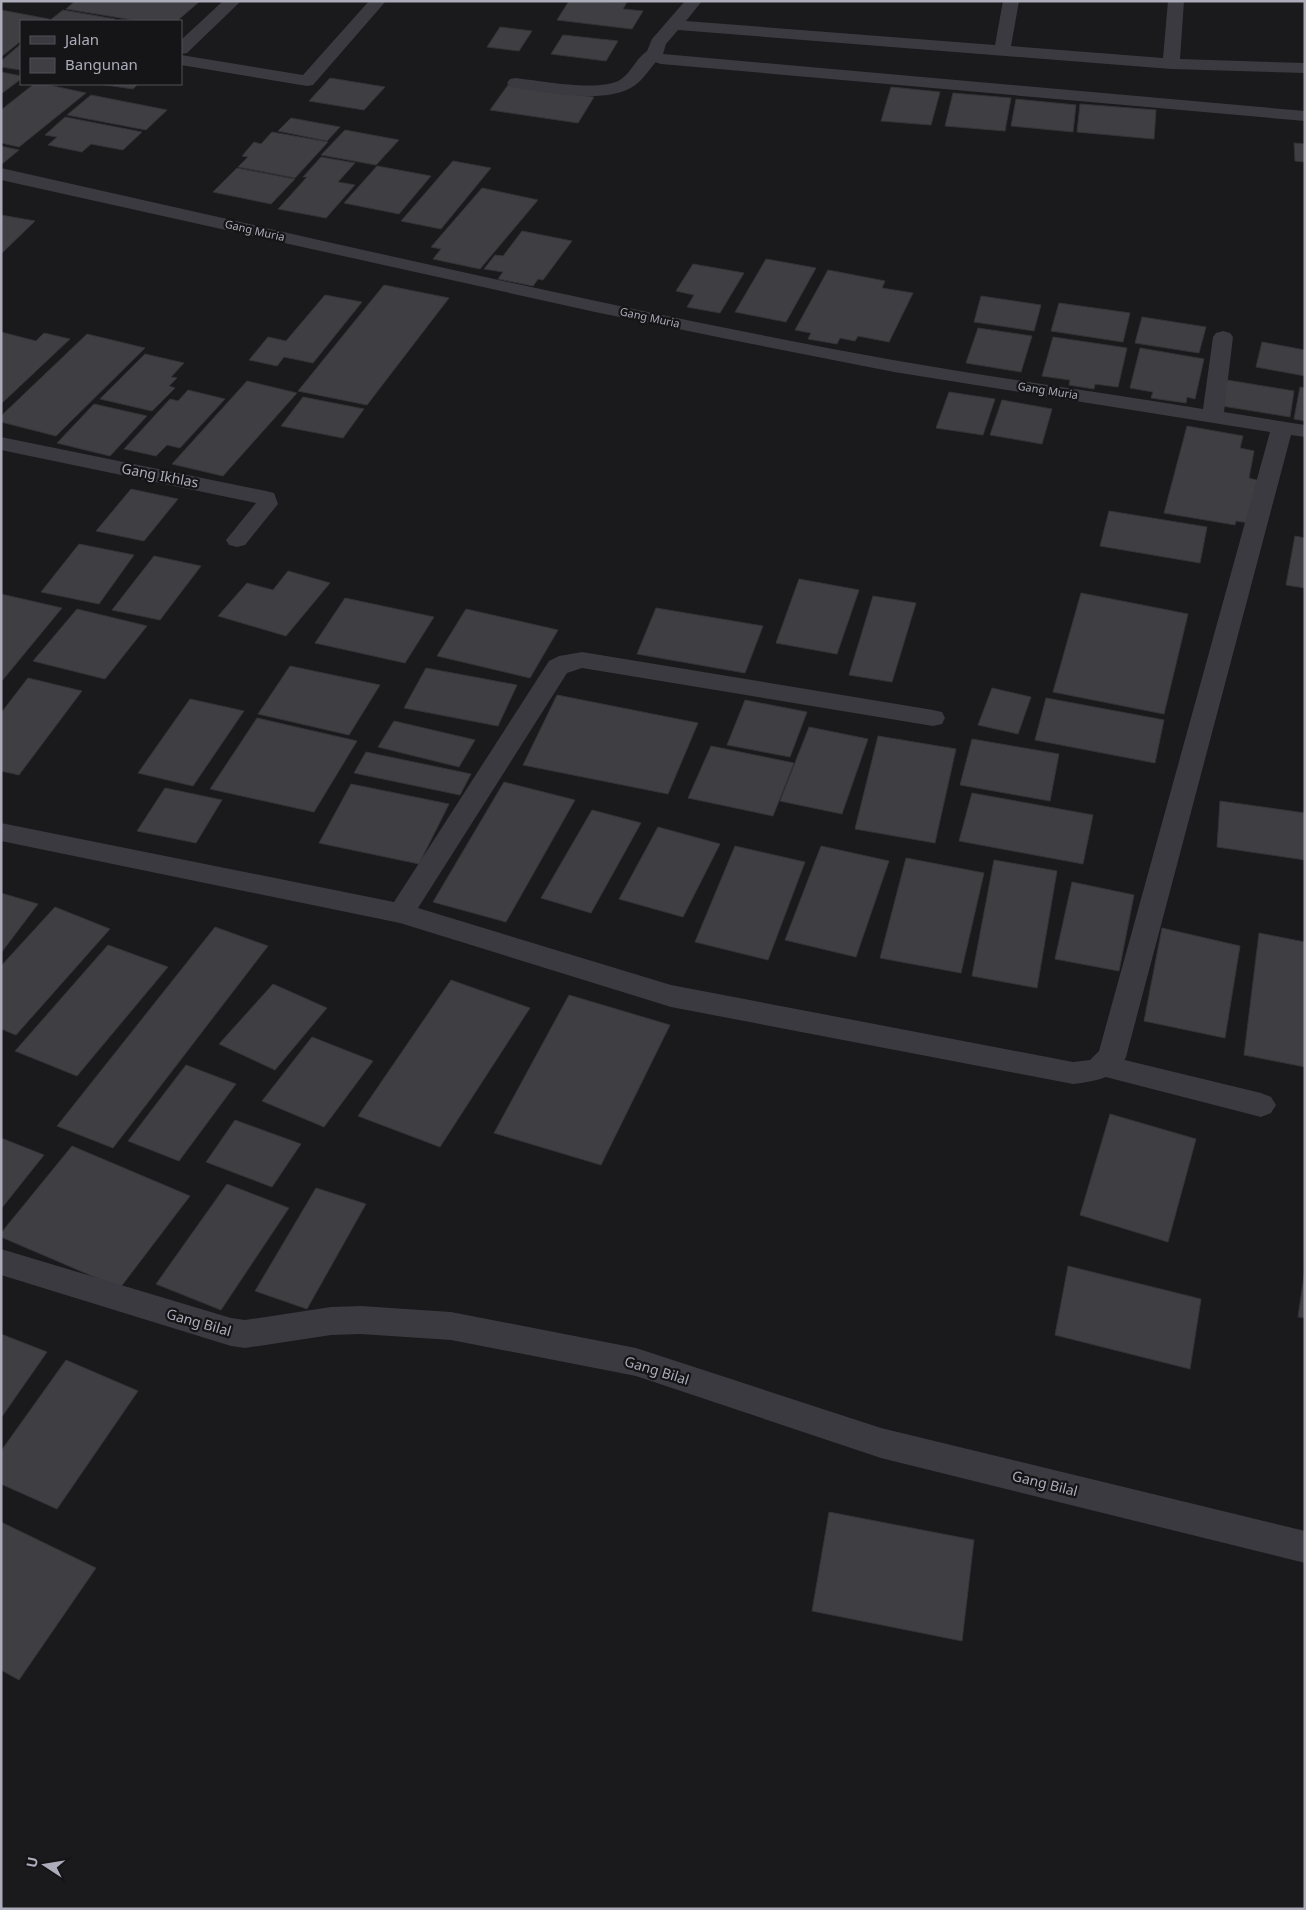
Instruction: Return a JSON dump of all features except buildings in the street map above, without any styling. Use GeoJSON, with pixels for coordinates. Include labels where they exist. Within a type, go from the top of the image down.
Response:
{"type":"FeatureCollection","features":[{"type":"Feature","properties":{"kind":"street"},"geometry":{"type":"LineString","coordinates":[[182,48],[233,1]]}},
{"type":"Feature","properties":{"kind":"street"},"geometry":{"type":"LineString","coordinates":[[182,60],[307,81],[378,1]]}},
{"type":"Feature","properties":{"kind":"street"},"geometry":{"type":"LineString","coordinates":[[516,83],[598,91],[614,90],[627,83],[653,54],[658,43],[694,1]]}},
{"type":"Feature","properties":{"kind":"street"},"geometry":{"type":"LineString","coordinates":[[1002,51],[1012,1]]}},
{"type":"Feature","properties":{"kind":"street"},"geometry":{"type":"LineString","coordinates":[[1171,64],[1176,1]]}},
{"type":"Feature","properties":{"kind":"street"},"geometry":{"type":"LineString","coordinates":[[674,25],[1171,64],[1305,68]]}},
{"type":"Feature","properties":{"kind":"street"},"geometry":{"type":"LineString","coordinates":[[653,54],[661,58],[1305,116]]}},
{"type":"Feature","properties":{"kind":"street","name":"Gang Muria"},"geometry":{"type":"LineString","coordinates":[[1,174],[756,339],[894,366],[1294,430]]}},
{"type":"Feature","properties":{"kind":"street"},"geometry":{"type":"LineString","coordinates":[[1212,416],[1223,337]]}},
{"type":"Feature","properties":{"kind":"street"},"geometry":{"type":"LineString","coordinates":[[1,832],[401,913],[671,996],[1073,1073],[1097,1070],[1104,1066],[1112,1057],[1294,430]]}},
{"type":"Feature","properties":{"kind":"street","name":"Gang Ikhlas"},"geometry":{"type":"LineString","coordinates":[[1,442],[266,498],[267,504],[238,540]]}},
{"type":"Feature","properties":{"kind":"street"},"geometry":{"type":"LineString","coordinates":[[401,913],[558,667],[562,664],[582,660],[933,718]]}},
{"type":"Feature","properties":{"kind":"street"},"geometry":{"type":"LineString","coordinates":[[1104,1066],[1262,1105]]}},
{"type":"Feature","properties":{"kind":"street","name":"Gang Bilal"},"geometry":{"type":"LineString","coordinates":[[1,1262],[231,1332],[245,1334],[331,1321],[361,1320],[451,1326],[636,1362],[881,1443],[1305,1547]]}}]}
